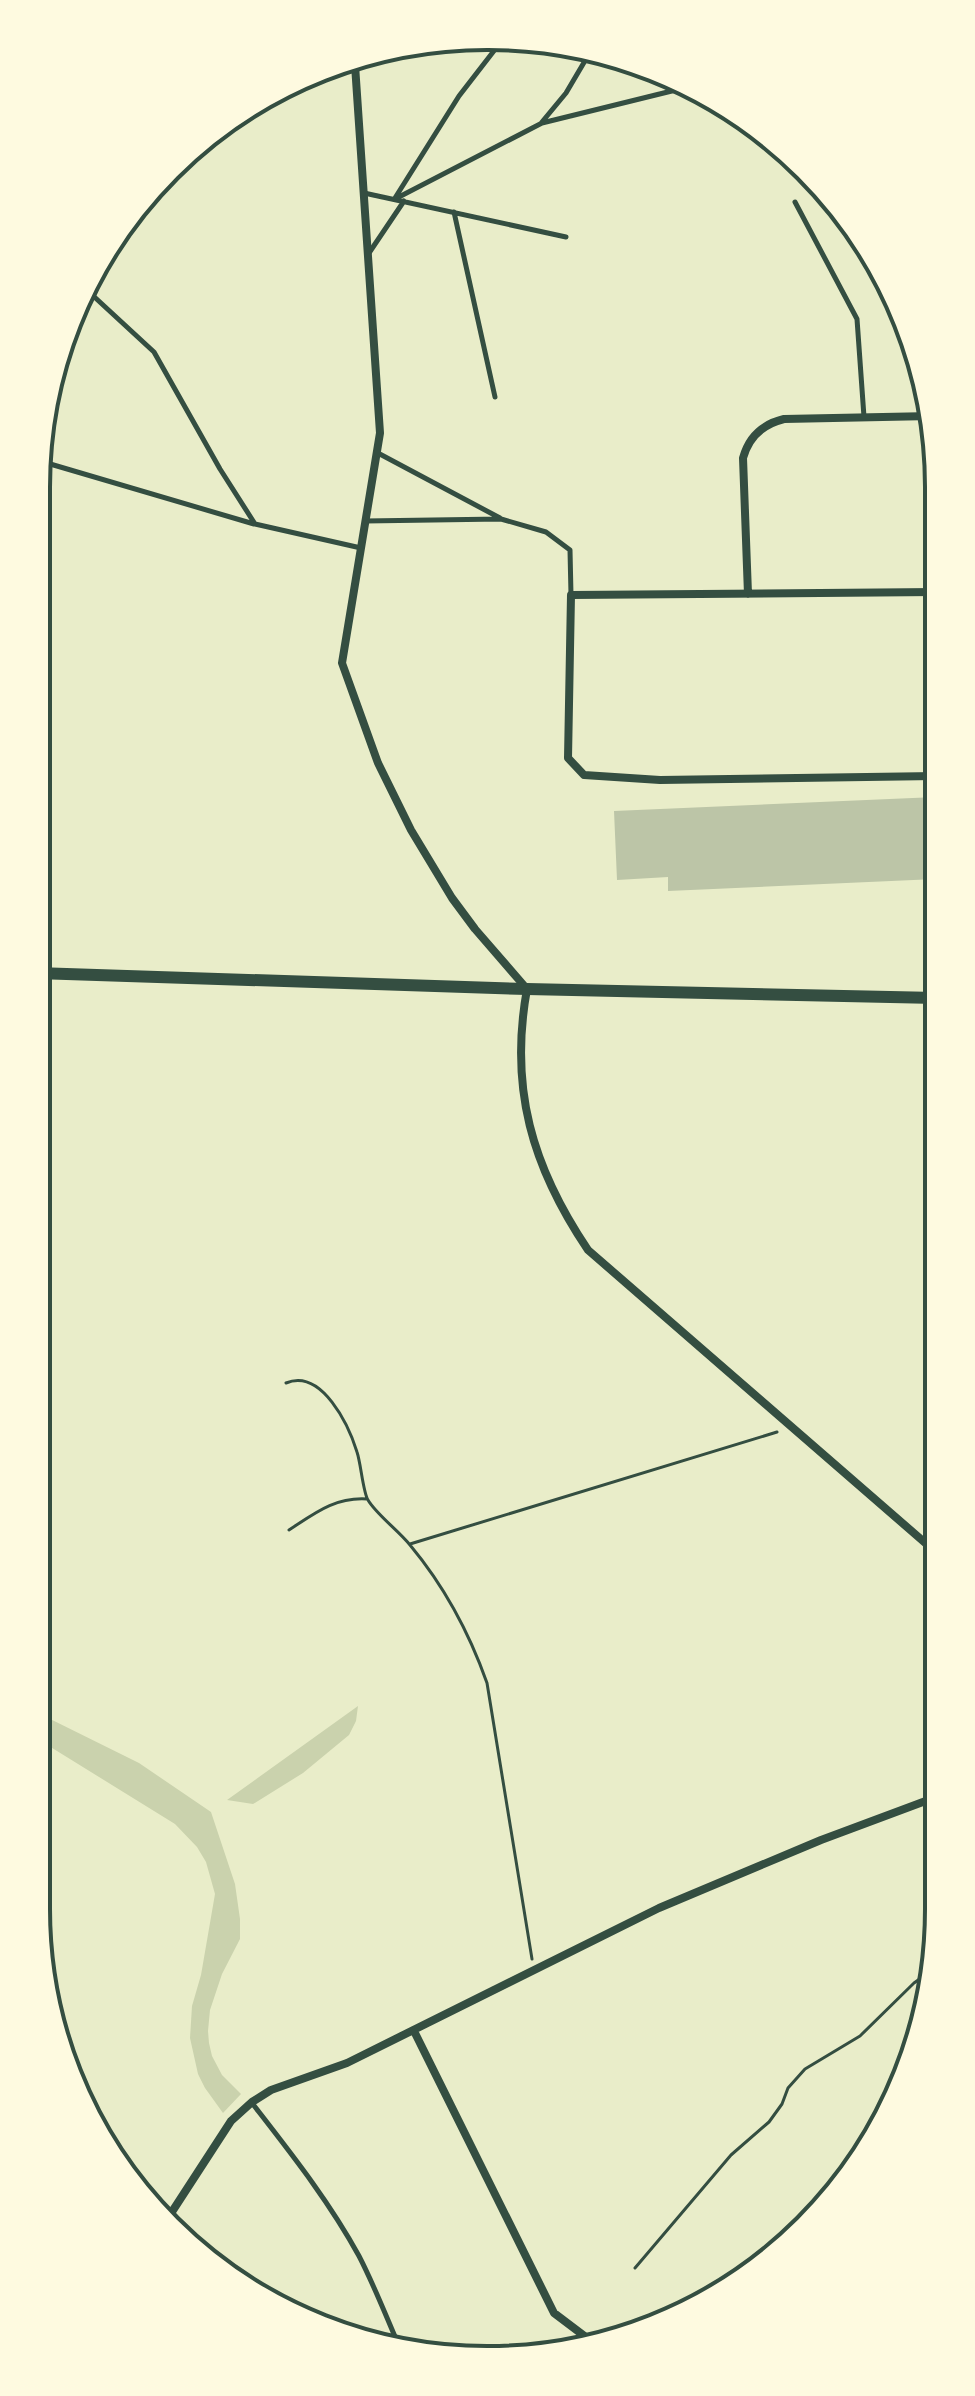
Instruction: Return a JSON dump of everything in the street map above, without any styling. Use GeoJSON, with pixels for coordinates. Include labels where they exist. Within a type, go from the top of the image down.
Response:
{"type":"FeatureCollection","features":[{"type":"Feature","properties":{"kind":"street"},"geometry":{"type":"LineString","coordinates":[[355,71],[380,433],[342,663],[364,730],[393,796],[431,864],[475,929],[527,989],[520,1039],[526,1115],[540,1163],[588,1250],[925,1543]]}},
{"type":"Feature","properties":{"kind":"street"},"geometry":{"type":"LineString","coordinates":[[748,594],[743,458],[750,441],[764,427],[784,419],[919,416]]}},
{"type":"Feature","properties":{"kind":"street"},"geometry":{"type":"LineString","coordinates":[[925,592],[571,595],[568,758],[584,775],[660,780],[925,776]]}},
{"type":"Feature","properties":{"kind":"street"},"geometry":{"type":"LineString","coordinates":[[50,974],[925,998]]}},
{"type":"Feature","properties":{"kind":"street"},"geometry":{"type":"LineString","coordinates":[[172,2212],[222,2134],[252,2102],[280,2086],[347,2063],[659,1908],[821,1840],[925,1801]]}},
{"type":"Feature","properties":{"kind":"street"},"geometry":{"type":"LineString","coordinates":[[414,2031],[554,2313],[584,2335]]}},
{"type":"Feature","properties":{"kind":"lane"},"geometry":{"type":"LineString","coordinates":[[395,199],[459,96],[494,50]]}},
{"type":"Feature","properties":{"kind":"lane"},"geometry":{"type":"LineString","coordinates":[[542,123],[566,93],[585,61]]}},
{"type":"Feature","properties":{"kind":"lane"},"geometry":{"type":"LineString","coordinates":[[395,199],[542,123],[672,91]]}},
{"type":"Feature","properties":{"kind":"lane"},"geometry":{"type":"LineString","coordinates":[[364,193],[566,237]]}},
{"type":"Feature","properties":{"kind":"lane"},"geometry":{"type":"LineString","coordinates":[[368,254],[404,201]]}},
{"type":"Feature","properties":{"kind":"lane"},"geometry":{"type":"LineString","coordinates":[[795,202],[857,319],[864,418]]}},
{"type":"Feature","properties":{"kind":"lane"},"geometry":{"type":"LineString","coordinates":[[454,212],[495,397]]}},
{"type":"Feature","properties":{"kind":"lane"},"geometry":{"type":"LineString","coordinates":[[94,296],[154,352],[255,524]]}},
{"type":"Feature","properties":{"kind":"lane"},"geometry":{"type":"LineString","coordinates":[[376,452],[501,519],[546,532],[570,550],[571,595]]}},
{"type":"Feature","properties":{"kind":"lane"},"geometry":{"type":"LineString","coordinates":[[51,464],[255,524],[361,548]]}},
{"type":"Feature","properties":{"kind":"lane"},"geometry":{"type":"LineString","coordinates":[[365,521],[501,519]]}},
{"type":"Feature","properties":{"kind":"lane"},"geometry":{"type":"LineString","coordinates":[[252,2102],[342,2228],[359,2256],[395,2336]]}},
{"type":"Feature","properties":{"kind":"path"},"geometry":{"type":"LineString","coordinates":[[286,1383],[299,1379],[310,1382],[335,1407],[351,1434],[367,1499],[410,1544],[464,1626],[487,1683],[534,1971]]}},
{"type":"Feature","properties":{"kind":"path"},"geometry":{"type":"LineString","coordinates":[[410,1544],[792,1427]]}},
{"type":"Feature","properties":{"kind":"path"},"geometry":{"type":"LineString","coordinates":[[289,1530],[333,1503],[367,1499]]}},
{"type":"Feature","properties":{"kind":"path"},"geometry":{"type":"LineString","coordinates":[[635,2268],[731,2155],[769,2122],[782,2104],[788,2088],[805,2069],[860,2036],[919,1979]]}},
{"type":"Feature","properties":{"kind":"green space"},"geometry":{"type":"Polygon","coordinates":[[[358,1706],[356,1721],[349,1735],[303,1773],[253,1804],[227,1800],[358,1706]]]}},
{"type":"Feature","properties":{"kind":"green space"},"geometry":{"type":"Polygon","coordinates":[[[50,1719],[139,1763],[211,1812],[235,1884],[240,1919],[240,1939],[222,1974],[210,2010],[208,2031],[212,2056],[222,2075],[241,2094],[223,2113],[198,2074],[190,2038],[192,2006],[201,1975],[215,1894],[206,1862],[197,1847],[175,1824],[50,1747],[50,1719]]]}},
{"type":"Feature","properties":{"kind":"building"},"geometry":{"type":"Polygon","coordinates":[[[925,797],[925,879],[668,891],[668,877],[617,880],[614,811],[925,797]]]}}]}
